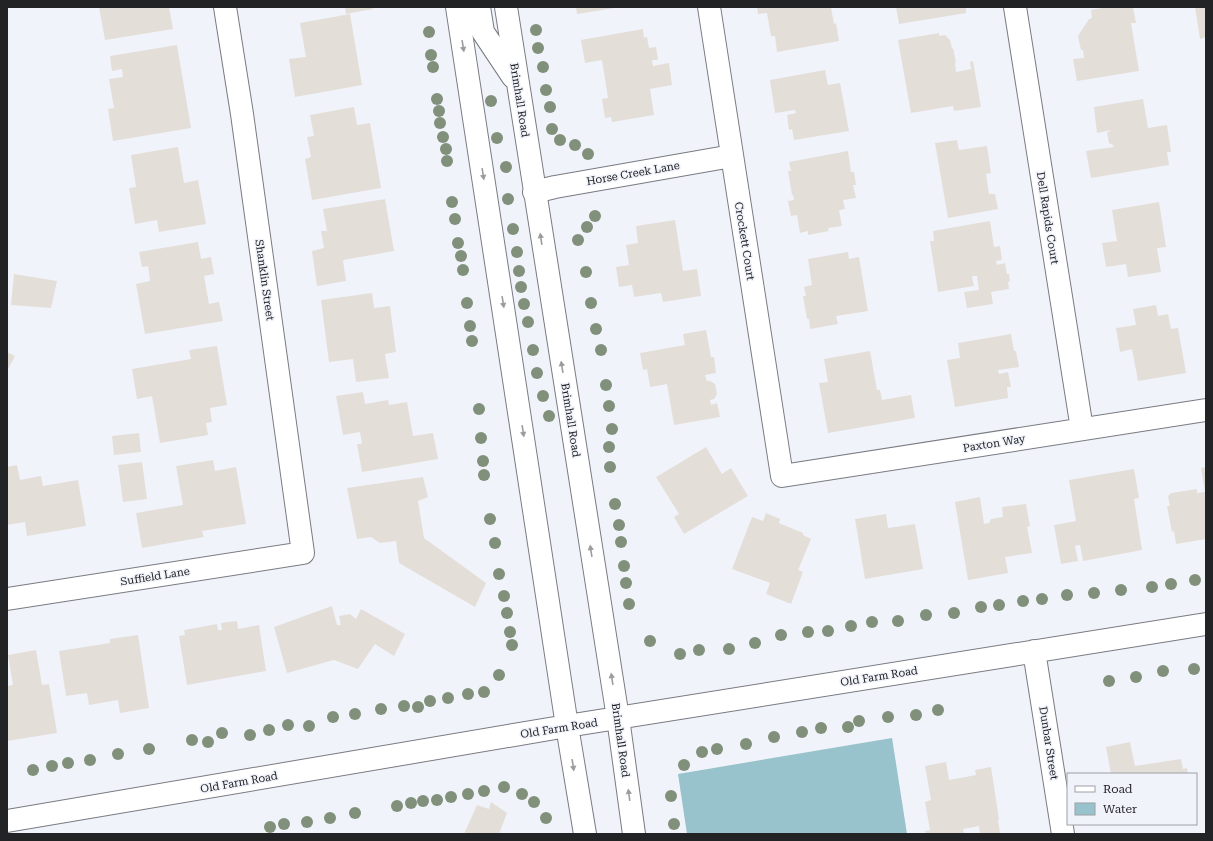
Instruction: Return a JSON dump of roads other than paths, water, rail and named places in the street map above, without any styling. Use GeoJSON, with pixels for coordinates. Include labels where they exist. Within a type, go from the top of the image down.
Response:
{"type":"FeatureCollection","features":[{"type":"Feature","properties":{"kind":"street","name":"Shanklin Street"},"geometry":{"type":"LineString","coordinates":[[225,7],[242,114],[302,553]]}},
{"type":"Feature","properties":{"kind":"street"},"geometry":{"type":"LineString","coordinates":[[457,7],[567,726],[585,834]]}},
{"type":"Feature","properties":{"kind":"street"},"geometry":{"type":"LineString","coordinates":[[479,7],[483,32],[518,83]]}},
{"type":"Feature","properties":{"kind":"street","name":"Brimhall Road"},"geometry":{"type":"LineString","coordinates":[[506,7],[618,718],[634,834]]}},
{"type":"Feature","properties":{"kind":"street","name":"Crockett Court"},"geometry":{"type":"LineString","coordinates":[[709,7],[782,476]]}},
{"type":"Feature","properties":{"kind":"street","name":"Dell Rapids Court"},"geometry":{"type":"LineString","coordinates":[[1015,7],[1082,429]]}},
{"type":"Feature","properties":{"kind":"street","name":"Horse Creek Lane"},"geometry":{"type":"LineString","coordinates":[[534,192],[732,156]]}},
{"type":"Feature","properties":{"kind":"street","name":"Paxton Way"},"geometry":{"type":"LineString","coordinates":[[782,476],[1206,410]]}},
{"type":"Feature","properties":{"kind":"street","name":"Suffield Lane"},"geometry":{"type":"LineString","coordinates":[[7,599],[302,553]]}},
{"type":"Feature","properties":{"kind":"street","name":"Old Farm Road"},"geometry":{"type":"LineString","coordinates":[[7,821],[567,726],[1206,624]]}},
{"type":"Feature","properties":{"kind":"street","name":"Dunbar Street"},"geometry":{"type":"LineString","coordinates":[[1034,651],[1063,834]]}},
{"type":"Feature","properties":{"kind":"water"},"geometry":{"type":"Polygon","coordinates":[[[892,738],[907,834],[687,834],[678,774],[892,738]]]}}]}
